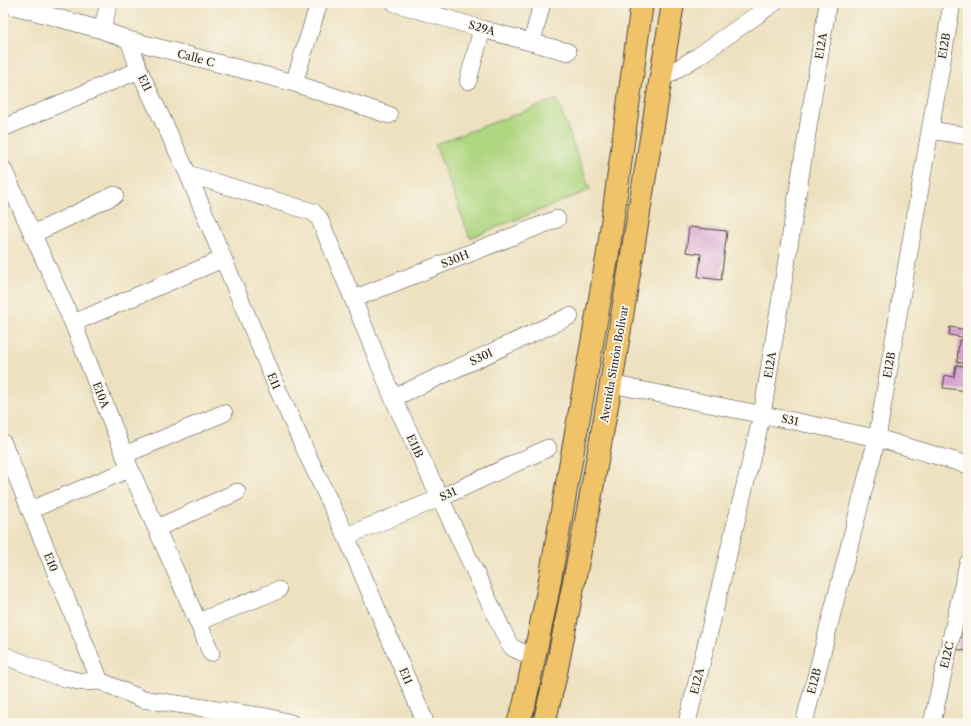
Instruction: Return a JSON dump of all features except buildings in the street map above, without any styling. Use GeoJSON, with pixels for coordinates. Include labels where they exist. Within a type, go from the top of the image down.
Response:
{"type":"FeatureCollection","features":[{"type":"Feature","properties":{"kind":"highway"},"geometry":{"type":"LineString","coordinates":[[518,723],[524,706],[547,596],[608,253],[642,3]]}},
{"type":"Feature","properties":{"kind":"highway","name":"Avenida Simón Bolívar"},"geometry":{"type":"LineString","coordinates":[[545,723],[590,500],[611,384],[673,3]]}},
{"type":"Feature","properties":{"kind":"street","name":"Calle C"},"geometry":{"type":"LineString","coordinates":[[3,3],[102,30],[129,40],[294,83],[389,115]]}},
{"type":"Feature","properties":{"kind":"street"},"geometry":{"type":"LineString","coordinates":[[102,30],[109,3]]}},
{"type":"Feature","properties":{"kind":"street"},"geometry":{"type":"LineString","coordinates":[[294,83],[318,3]]}},
{"type":"Feature","properties":{"kind":"street","name":"S29A"},"geometry":{"type":"LineString","coordinates":[[395,3],[427,7],[482,29],[568,52]]}},
{"type":"Feature","properties":{"kind":"street"},"geometry":{"type":"LineString","coordinates":[[532,42],[542,3]]}},
{"type":"Feature","properties":{"kind":"street"},"geometry":{"type":"LineString","coordinates":[[661,79],[697,57],[774,3]]}},
{"type":"Feature","properties":{"kind":"street","name":"E12A"},"geometry":{"type":"LineString","coordinates":[[687,723],[762,414],[828,3]]}},
{"type":"Feature","properties":{"kind":"street","name":"E12B"},"geometry":{"type":"LineString","coordinates":[[804,723],[877,438],[952,3]]}},
{"type":"Feature","properties":{"kind":"street"},"geometry":{"type":"LineString","coordinates":[[468,80],[482,29]]}},
{"type":"Feature","properties":{"kind":"street","name":"E11"},"geometry":{"type":"LineString","coordinates":[[129,40],[139,70],[188,174],[278,390],[346,536],[424,719]]}},
{"type":"Feature","properties":{"kind":"street"},"geometry":{"type":"LineString","coordinates":[[3,128],[139,70]]}},
{"type":"Feature","properties":{"kind":"street"},"geometry":{"type":"LineString","coordinates":[[930,130],[968,136]]}},
{"type":"Feature","properties":{"kind":"street","name":"E10A"},"geometry":{"type":"LineString","coordinates":[[3,169],[73,322],[127,462],[211,654]]}},
{"type":"Feature","properties":{"kind":"street","name":"E11B"},"geometry":{"type":"LineString","coordinates":[[188,174],[313,212],[319,218],[393,398],[509,644],[513,648],[534,658]]}},
{"type":"Feature","properties":{"kind":"street"},"geometry":{"type":"LineString","coordinates":[[33,234],[115,195]]}},
{"type":"Feature","properties":{"kind":"street","name":"S30H"},"geometry":{"type":"LineString","coordinates":[[353,299],[557,219]]}},
{"type":"Feature","properties":{"kind":"street"},"geometry":{"type":"LineString","coordinates":[[73,322],[223,259]]}},
{"type":"Feature","properties":{"kind":"street","name":"S30I"},"geometry":{"type":"LineString","coordinates":[[393,398],[570,316]]}},
{"type":"Feature","properties":{"kind":"street","name":"S31"},"geometry":{"type":"LineString","coordinates":[[611,384],[877,438],[968,465]]}},
{"type":"Feature","properties":{"kind":"street"},"geometry":{"type":"LineString","coordinates":[[30,510],[224,413]]}},
{"type":"Feature","properties":{"kind":"street","name":"E10"},"geometry":{"type":"LineString","coordinates":[[3,443],[100,681]]}},
{"type":"Feature","properties":{"kind":"street","name":"S31"},"geometry":{"type":"LineString","coordinates":[[346,536],[440,498],[548,448]]}},
{"type":"Feature","properties":{"kind":"street"},"geometry":{"type":"LineString","coordinates":[[157,528],[237,492]]}},
{"type":"Feature","properties":{"kind":"street","name":"E12C"},"geometry":{"type":"LineString","coordinates":[[932,723],[968,563]]}},
{"type":"Feature","properties":{"kind":"street"},"geometry":{"type":"LineString","coordinates":[[198,622],[278,590]]}},
{"type":"Feature","properties":{"kind":"street"},"geometry":{"type":"LineString","coordinates":[[3,655],[56,676],[83,682],[100,681],[142,699],[267,717],[291,723]]}},
{"type":"Feature","properties":{"kind":"green space"},"geometry":{"type":"Polygon","coordinates":[[[557,99],[590,190],[470,238],[435,144],[557,99]]]}}]}
